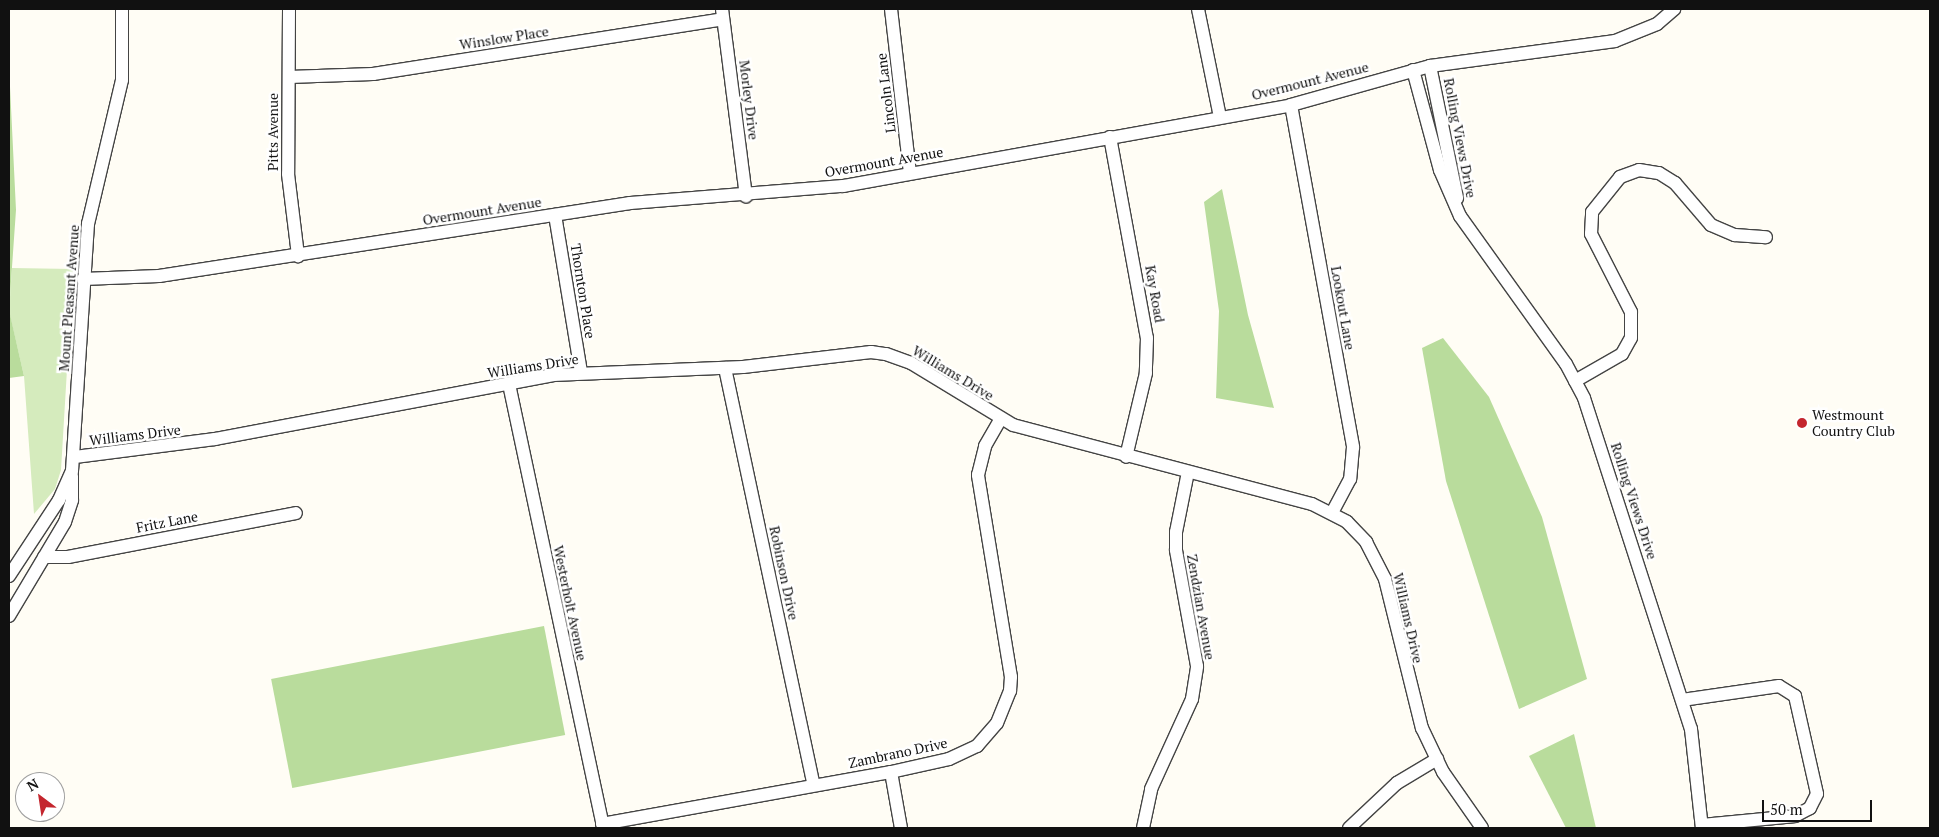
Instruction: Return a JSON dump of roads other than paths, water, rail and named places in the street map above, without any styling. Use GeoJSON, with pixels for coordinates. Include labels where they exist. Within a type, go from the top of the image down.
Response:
{"type":"FeatureCollection","features":[{"type":"Feature","properties":{"kind":"street","name":"Mount Pleasant Avenue"},"geometry":{"type":"LineString","coordinates":[[9,576],[60,500],[72,471],[75,457],[83,279],[88,224],[122,80],[122,9]]}},
{"type":"Feature","properties":{"kind":"street","name":"Pitts Avenue"},"geometry":{"type":"LineString","coordinates":[[289,9],[288,174],[298,256]]}},
{"type":"Feature","properties":{"kind":"street","name":"Lincoln Lane"},"geometry":{"type":"LineString","coordinates":[[892,9],[910,173]]}},
{"type":"Feature","properties":{"kind":"street"},"geometry":{"type":"LineString","coordinates":[[1198,9],[1220,117]]}},
{"type":"Feature","properties":{"kind":"street","name":"Overmount Avenue"},"geometry":{"type":"LineString","coordinates":[[83,279],[159,276],[298,256],[630,203],[746,196],[834,187],[1291,105],[1430,66],[1615,41],[1657,24],[1674,9]]}},
{"type":"Feature","properties":{"kind":"street","name":"Winslow Place"},"geometry":{"type":"LineString","coordinates":[[289,77],[373,74],[723,14]]}},
{"type":"Feature","properties":{"kind":"street","name":"Morley Drive"},"geometry":{"type":"LineString","coordinates":[[723,14],[746,196]]}},
{"type":"Feature","properties":{"kind":"street","name":"Rolling Views Drive"},"geometry":{"type":"LineString","coordinates":[[1430,66],[1460,216]]}},
{"type":"Feature","properties":{"kind":"street","name":"Rolling Views Drive"},"geometry":{"type":"LineString","coordinates":[[1413,70],[1440,170],[1460,216],[1575,381],[1584,398],[1691,729],[1702,826]]}},
{"type":"Feature","properties":{"kind":"street","name":"Lookout Lane"},"geometry":{"type":"LineString","coordinates":[[1291,105],[1353,447],[1350,479],[1332,513]]}},
{"type":"Feature","properties":{"kind":"street","name":"Kay Road"},"geometry":{"type":"LineString","coordinates":[[1110,137],[1147,338],[1146,373],[1126,457]]}},
{"type":"Feature","properties":{"kind":"street"},"geometry":{"type":"LineString","coordinates":[[1575,381],[1622,354],[1632,338],[1630,312],[1591,234],[1592,212],[1620,177],[1639,170],[1659,173],[1675,182],[1711,225],[1735,235],[1766,237]]}},
{"type":"Feature","properties":{"kind":"street","name":"Thornton Place"},"geometry":{"type":"LineString","coordinates":[[555,215],[581,372]]}},
{"type":"Feature","properties":{"kind":"street","name":"Williams Drive"},"geometry":{"type":"LineString","coordinates":[[75,457],[205,440],[581,372],[725,368],[871,352],[886,354],[911,363],[1000,418],[1038,434],[1312,504],[1332,513],[1354,529],[1377,559],[1385,579],[1408,683],[1422,728],[1437,759],[1482,828]]}},
{"type":"Feature","properties":{"kind":"street","name":"Robinson Drive"},"geometry":{"type":"LineString","coordinates":[[725,368],[814,785]]}},
{"type":"Feature","properties":{"kind":"street","name":"Westerholt Avenue"},"geometry":{"type":"LineString","coordinates":[[508,384],[602,826]]}},
{"type":"Feature","properties":{"kind":"street","name":"Zambrano Drive"},"geometry":{"type":"LineString","coordinates":[[602,826],[891,772],[948,759],[977,746],[997,723],[1010,691],[1010,660],[978,475],[982,453],[1000,418]]}},
{"type":"Feature","properties":{"kind":"street"},"geometry":{"type":"LineString","coordinates":[[9,616],[70,511],[72,471]]}},
{"type":"Feature","properties":{"kind":"street","name":"Zendzian Avenue"},"geometry":{"type":"LineString","coordinates":[[1143,828],[1151,789],[1192,699],[1197,666],[1176,550],[1177,522],[1188,472]]}},
{"type":"Feature","properties":{"kind":"street","name":"Fritz Lane"},"geometry":{"type":"LineString","coordinates":[[44,557],[68,557],[296,513]]}},
{"type":"Feature","properties":{"kind":"street"},"geometry":{"type":"LineString","coordinates":[[1682,700],[1779,686],[1795,696],[1816,794],[1810,808],[1795,816],[1702,826]]}},
{"type":"Feature","properties":{"kind":"street"},"geometry":{"type":"LineString","coordinates":[[1349,828],[1397,783],[1437,759]]}},
{"type":"Feature","properties":{"kind":"street"},"geometry":{"type":"LineString","coordinates":[[891,772],[901,828]]}},
{"type":"Feature","properties":{"kind":"place","name":"Westmount Country Club"},"geometry":{"type":"Point","coordinates":[1802,423]}}]}
